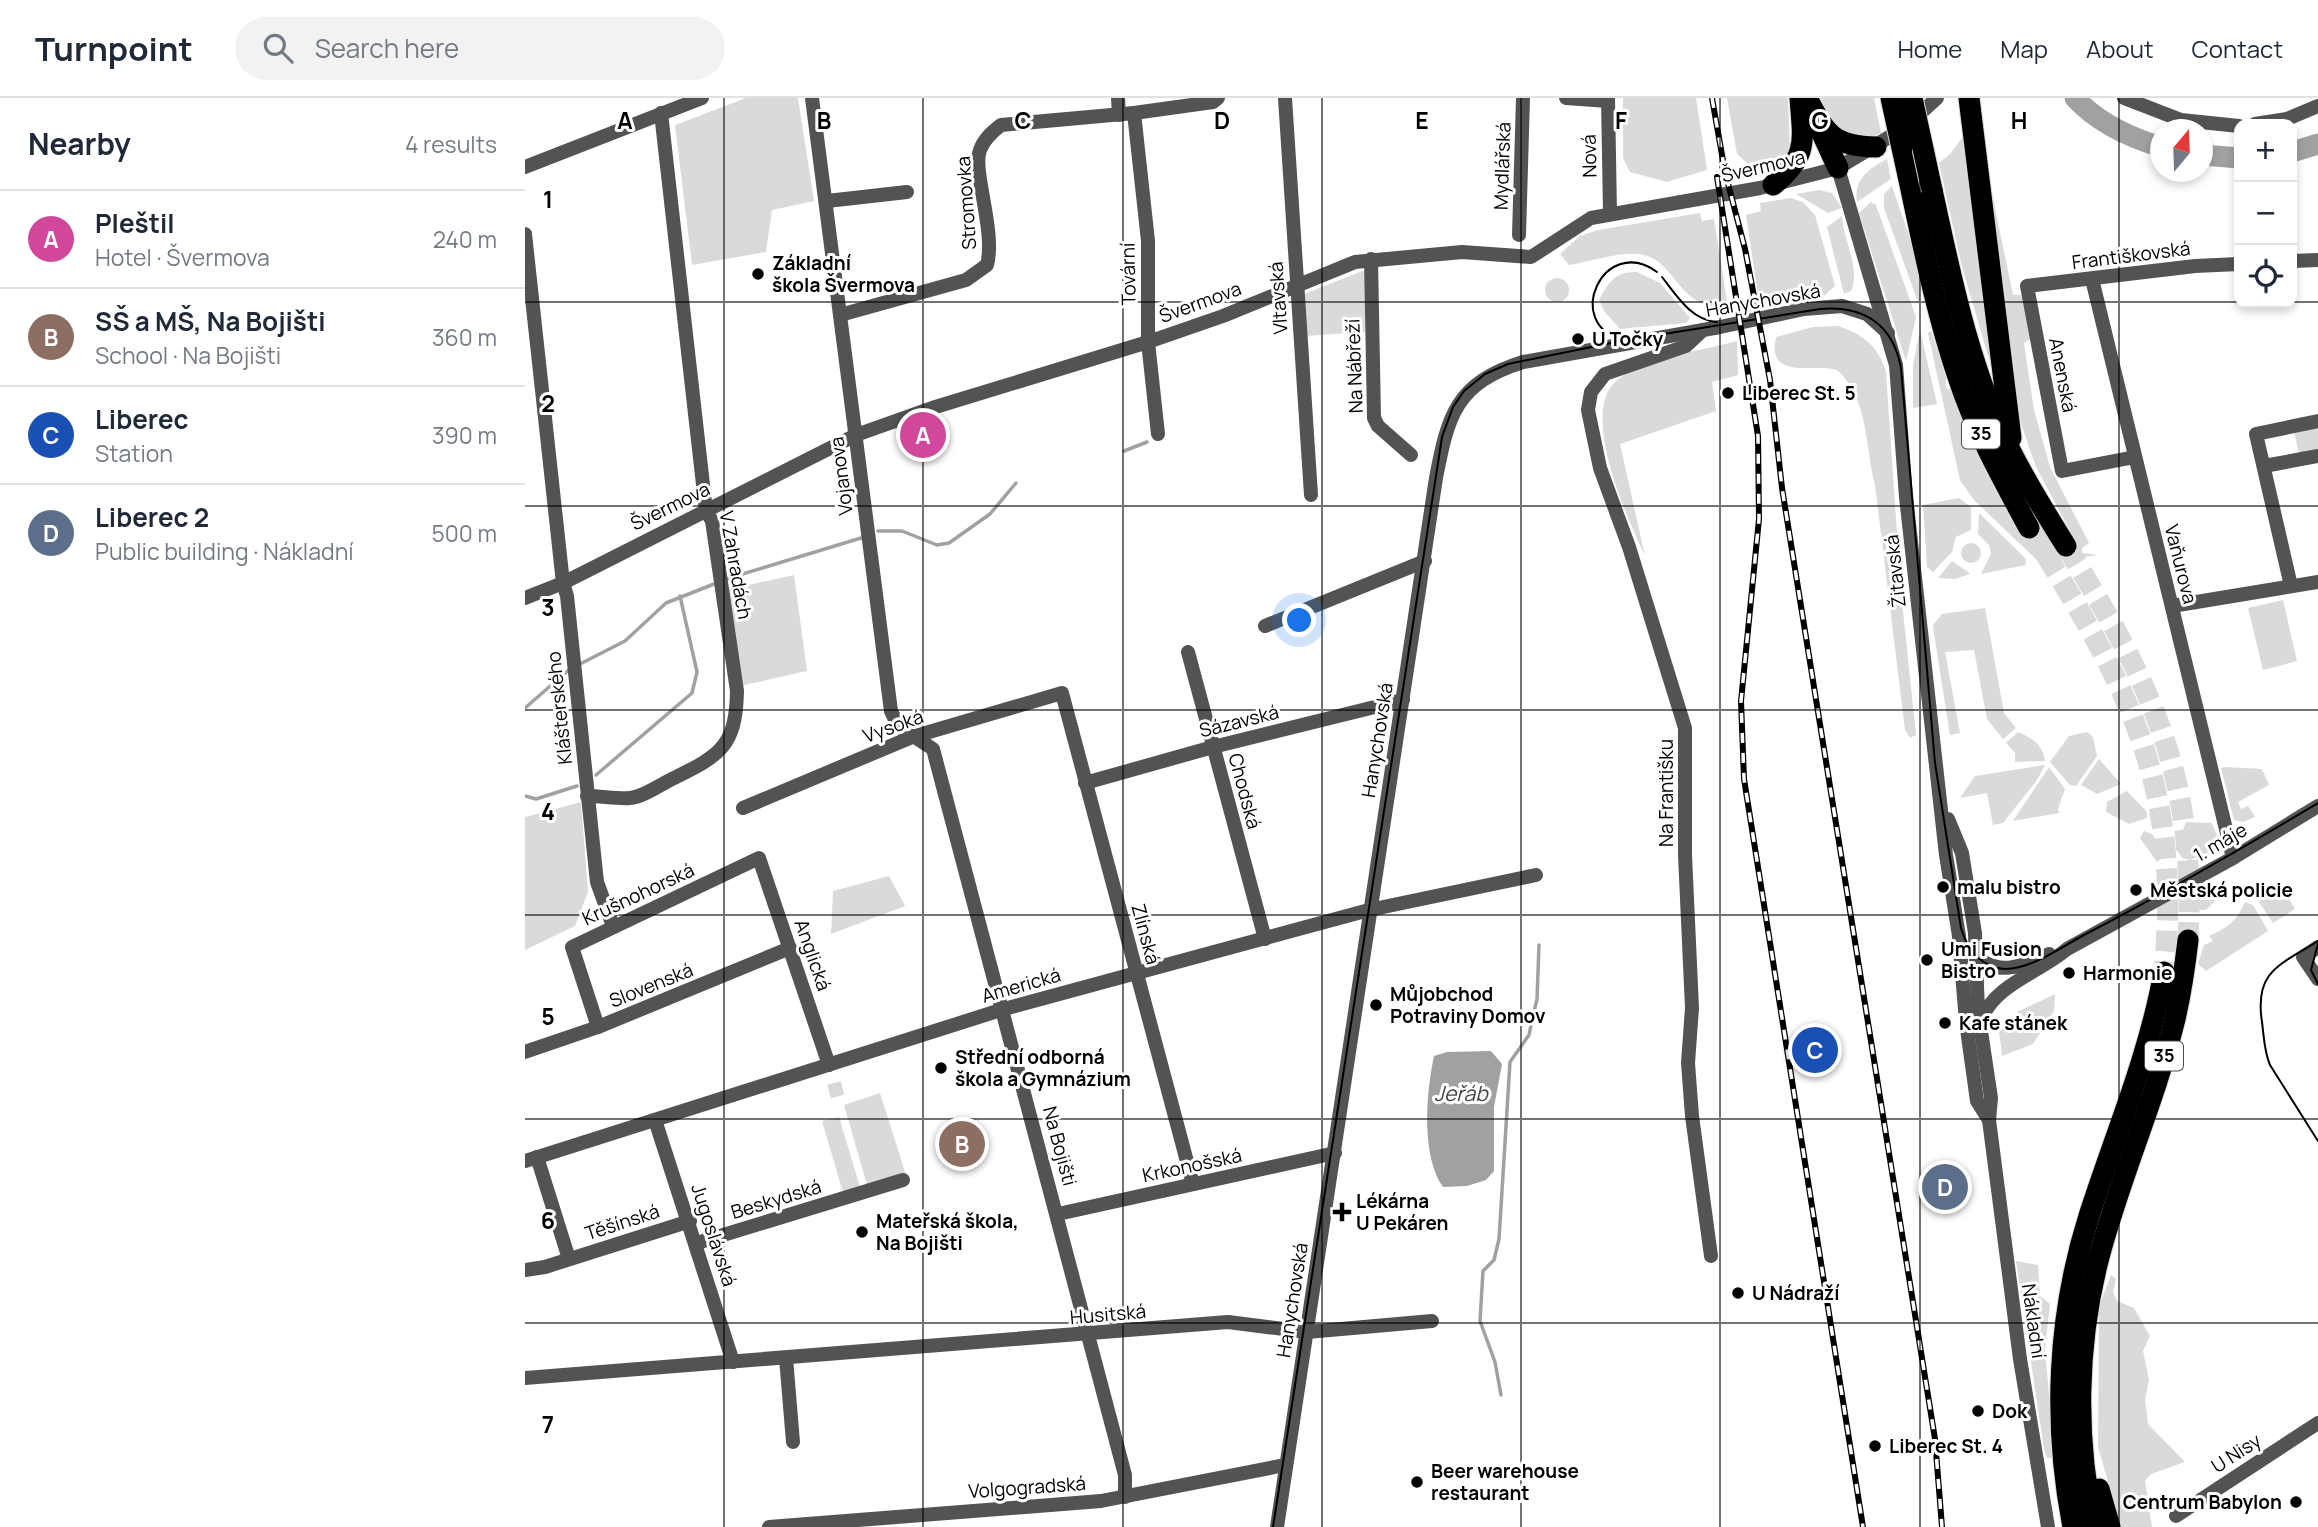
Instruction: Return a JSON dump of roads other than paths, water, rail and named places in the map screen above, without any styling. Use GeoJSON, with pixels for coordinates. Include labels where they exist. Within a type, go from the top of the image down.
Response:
{"type":"FeatureCollection","features":[{"type":"Feature","properties":{"kind":"highway"},"geometry":{"type":"LineString","coordinates":[[1773,185],[1800,158],[1803,139],[1800,98]]}},
{"type":"Feature","properties":{"kind":"highway"},"geometry":{"type":"LineString","coordinates":[[1806,98],[1832,137],[1853,147],[1876,147]]}},
{"type":"Feature","properties":{"kind":"highway"},"geometry":{"type":"LineString","coordinates":[[1806,98],[1838,168]]}},
{"type":"Feature","properties":{"kind":"highway","name":"35"},"geometry":{"type":"LineString","coordinates":[[1891,98],[1992,411],[2014,457],[2066,546]]}},
{"type":"Feature","properties":{"kind":"highway","name":"35"},"geometry":{"type":"LineString","coordinates":[[1912,98],[1922,192],[1959,380],[2001,477],[2029,528]]}},
{"type":"Feature","properties":{"kind":"highway"},"geometry":{"type":"LineString","coordinates":[[1969,98],[2014,457]]}},
{"type":"Feature","properties":{"kind":"highway","name":"35"},"geometry":{"type":"LineString","coordinates":[[2094,1527],[2082,1447],[2081,1376],[2098,1259],[2175,1018],[2188,940]]}},
{"type":"Feature","properties":{"kind":"highway","name":"35"},"geometry":{"type":"LineString","coordinates":[[2073,1527],[2064,1469],[2060,1397],[2068,1308],[2088,1218],[2149,1041],[2164,972]]}},
{"type":"Feature","properties":{"kind":"highway"},"geometry":{"type":"LineString","coordinates":[[2081,1376],[2093,1464],[2110,1527]]}},
{"type":"Feature","properties":{"kind":"street"},"geometry":{"type":"LineString","coordinates":[[525,167],[702,98]]}},
{"type":"Feature","properties":{"kind":"street","name":"Vojanova"},"geometry":{"type":"LineString","coordinates":[[812,98],[891,711],[898,726],[912,737]]}},
{"type":"Feature","properties":{"kind":"street","name":"Tovární"},"geometry":{"type":"LineString","coordinates":[[1118,98],[1127,114],[1148,241],[1148,342],[1158,434]]}},
{"type":"Feature","properties":{"kind":"street","name":"Stromovka"},"geometry":{"type":"LineString","coordinates":[[840,315],[966,280],[987,265],[992,248],[978,153],[987,136],[1001,125],[1127,114],[1213,102],[1218,98]]}},
{"type":"Feature","properties":{"kind":"street","name":"Vltavská"},"geometry":{"type":"LineString","coordinates":[[1285,98],[1287,166],[1311,495]]}},
{"type":"Feature","properties":{"kind":"street","name":"Mydlářská"},"geometry":{"type":"LineString","coordinates":[[1518,235],[1524,98]]}},
{"type":"Feature","properties":{"kind":"street"},"geometry":{"type":"LineString","coordinates":[[1566,98],[1608,99]]}},
{"type":"Feature","properties":{"kind":"street","name":"Švermova"},"geometry":{"type":"LineString","coordinates":[[525,598],[563,583],[856,435],[1223,316],[1336,268],[1371,259],[1462,252],[1531,257],[1576,225],[1610,213],[1773,185],[1838,168],[1904,128],[1937,98]]}},
{"type":"Feature","properties":{"kind":"street"},"geometry":{"type":"LineString","coordinates":[[2124,98],[2181,120],[2234,125]]}},
{"type":"Feature","properties":{"kind":"street","name":"Nová"},"geometry":{"type":"LineString","coordinates":[[1608,99],[1610,213]]}},
{"type":"Feature","properties":{"kind":"street"},"geometry":{"type":"LineString","coordinates":[[2287,119],[2318,106]]}},
{"type":"Feature","properties":{"kind":"street","name":"V Zahradách"},"geometry":{"type":"LineString","coordinates":[[587,796],[635,797],[717,756],[734,729],[737,691],[712,521],[706,510],[661,113]]}},
{"type":"Feature","properties":{"kind":"street","name":"Žitavská"},"geometry":{"type":"LineString","coordinates":[[1838,168],[1896,365],[1906,497],[1943,805],[1945,845],[1959,936]]}},
{"type":"Feature","properties":{"kind":"street"},"geometry":{"type":"LineString","coordinates":[[827,201],[907,192]]}},
{"type":"Feature","properties":{"kind":"street","name":"Klášterského"},"geometry":{"type":"LineString","coordinates":[[525,234],[563,583],[568,596],[597,882],[613,926]]}},
{"type":"Feature","properties":{"kind":"street","name":"Na Nábřeží"},"geometry":{"type":"LineString","coordinates":[[1371,259],[1374,418],[1378,426],[1411,455]]}},
{"type":"Feature","properties":{"kind":"street"},"geometry":{"type":"LineString","coordinates":[[2297,261],[2318,260]]}},
{"type":"Feature","properties":{"kind":"street","name":"Františkovská"},"geometry":{"type":"LineString","coordinates":[[2027,286],[2195,265],[2234,264]]}},
{"type":"Feature","properties":{"kind":"street"},"geometry":{"type":"LineString","coordinates":[[1870,278],[1863,295],[1852,307],[1867,314],[1888,333]]}},
{"type":"Feature","properties":{"kind":"street","name":"Vaňurova"},"geometry":{"type":"LineString","coordinates":[[2092,279],[2233,858]]}},
{"type":"Feature","properties":{"kind":"street","name":"Anenská"},"geometry":{"type":"LineString","coordinates":[[2027,286],[2062,471],[2135,457]]}},
{"type":"Feature","properties":{"kind":"street","name":"Hanychovská"},"geometry":{"type":"LineString","coordinates":[[1277,1527],[1446,426],[1455,407],[1477,385],[1506,368],[1523,362],[1804,309],[1852,307]]}},
{"type":"Feature","properties":{"kind":"street","name":"Na Františku"},"geometry":{"type":"LineString","coordinates":[[1703,330],[1685,346],[1605,374],[1591,392],[1588,410],[1600,468],[1629,547],[1685,728],[1685,855],[1692,1008],[1688,1063],[1692,1116],[1711,1256]]}},
{"type":"Feature","properties":{"kind":"street"},"geometry":{"type":"LineString","coordinates":[[2291,586],[2256,434],[2318,421]]}},
{"type":"Feature","properties":{"kind":"street"},"geometry":{"type":"LineString","coordinates":[[2264,466],[2318,456]]}},
{"type":"Feature","properties":{"kind":"street"},"geometry":{"type":"LineString","coordinates":[[1265,626],[1425,561]]}},
{"type":"Feature","properties":{"kind":"street"},"geometry":{"type":"LineString","coordinates":[[2172,606],[2318,582]]}},
{"type":"Feature","properties":{"kind":"street","name":"Chodská"},"geometry":{"type":"LineString","coordinates":[[1188,652],[1265,939]]}},
{"type":"Feature","properties":{"kind":"street","name":"Vysoká"},"geometry":{"type":"LineString","coordinates":[[743,808],[912,737],[1062,693]]}},
{"type":"Feature","properties":{"kind":"street","name":"Zlínská"},"geometry":{"type":"LineString","coordinates":[[1062,693],[1193,1184]]}},
{"type":"Feature","properties":{"kind":"street","name":"Sázavská"},"geometry":{"type":"LineString","coordinates":[[1085,783],[1213,747],[1403,700]]}},
{"type":"Feature","properties":{"kind":"street","name":"Na Bojišti"},"geometry":{"type":"LineString","coordinates":[[912,737],[933,749],[1090,1335],[1125,1475],[1125,1497]]}},
{"type":"Feature","properties":{"kind":"street","name":"Žitavská"},"geometry":{"type":"LineString","coordinates":[[1943,805],[1962,853],[1976,951],[1976,990],[1982,1020]]}},
{"type":"Feature","properties":{"kind":"street","name":"1. máje"},"geometry":{"type":"LineString","coordinates":[[1976,990],[2005,968],[2067,949],[2233,858],[2318,806]]}},
{"type":"Feature","properties":{"kind":"street","name":"Krušnohorská"},"geometry":{"type":"LineString","coordinates":[[598,1027],[572,947],[759,858]]}},
{"type":"Feature","properties":{"kind":"street","name":"Anglická"},"geometry":{"type":"LineString","coordinates":[[759,858],[829,1065]]}},
{"type":"Feature","properties":{"kind":"street","name":"Americká"},"geometry":{"type":"LineString","coordinates":[[531,1159],[1004,1009],[1371,910],[1536,875]]}},
{"type":"Feature","properties":{"kind":"street"},"geometry":{"type":"LineString","coordinates":[[1959,936],[1983,958],[2005,968]]}},
{"type":"Feature","properties":{"kind":"street","name":"Nákladní"},"geometry":{"type":"LineString","coordinates":[[1959,936],[1965,1011],[1977,1101],[1989,1120]]}},
{"type":"Feature","properties":{"kind":"street"},"geometry":{"type":"LineString","coordinates":[[2318,947],[2303,957],[2318,979]]}},
{"type":"Feature","properties":{"kind":"street","name":"Slovenská"},"geometry":{"type":"LineString","coordinates":[[525,1052],[598,1027],[790,948]]}},
{"type":"Feature","properties":{"kind":"street","name":"1. máje"},"geometry":{"type":"LineString","coordinates":[[1982,1020],[1989,1002],[2052,962],[2067,949]]}},
{"type":"Feature","properties":{"kind":"street"},"geometry":{"type":"LineString","coordinates":[[1962,973],[1965,981],[1976,990],[2000,993]]}},
{"type":"Feature","properties":{"kind":"street"},"geometry":{"type":"LineString","coordinates":[[1965,1011],[1966,1001],[1976,990]]}},
{"type":"Feature","properties":{"kind":"street","name":"Nákladní"},"geometry":{"type":"LineString","coordinates":[[1982,1020],[1991,1098],[1989,1120],[2020,1359],[2048,1527]]}},
{"type":"Feature","properties":{"kind":"street","name":"Jugoslávská"},"geometry":{"type":"LineString","coordinates":[[655,1120],[690,1221],[733,1362]]}},
{"type":"Feature","properties":{"kind":"street","name":"Krkonošská"},"geometry":{"type":"LineString","coordinates":[[1058,1214],[1335,1153]]}},
{"type":"Feature","properties":{"kind":"street"},"geometry":{"type":"LineString","coordinates":[[531,1159],[569,1259]]}},
{"type":"Feature","properties":{"kind":"street","name":"Beskydská"},"geometry":{"type":"LineString","coordinates":[[697,1243],[903,1180]]}},
{"type":"Feature","properties":{"kind":"street","name":"Těšínská"},"geometry":{"type":"LineString","coordinates":[[525,1270],[690,1221]]}},
{"type":"Feature","properties":{"kind":"street","name":"Husitská"},"geometry":{"type":"LineString","coordinates":[[525,1378],[1228,1322],[1307,1332],[1432,1321]]}},
{"type":"Feature","properties":{"kind":"street"},"geometry":{"type":"LineString","coordinates":[[786,1358],[793,1443]]}},
{"type":"Feature","properties":{"kind":"street","name":"U Nisy"},"geometry":{"type":"LineString","coordinates":[[2175,1516],[2318,1423]]}},
{"type":"Feature","properties":{"kind":"street","name":"Volgogradská"},"geometry":{"type":"LineString","coordinates":[[769,1527],[1125,1497],[1285,1465]]}},
{"type":"Feature","properties":{"kind":"water","name":"Jeřáb"},"geometry":{"type":"Polygon","coordinates":[[[1491,1051],[1502,1064],[1494,1107],[1494,1171],[1486,1180],[1467,1186],[1443,1187],[1431,1159],[1428,1142],[1429,1088],[1434,1056],[1447,1052],[1491,1051]]]}},
{"type":"Feature","properties":{"kind":"waterway"},"geometry":{"type":"LineString","coordinates":[[2075,98],[2093,115],[2114,128],[2150,143]]}},
{"type":"Feature","properties":{"kind":"waterway"},"geometry":{"type":"LineString","coordinates":[[2297,150],[2318,144]]}},
{"type":"Feature","properties":{"kind":"waterway"},"geometry":{"type":"LineString","coordinates":[[2213,156],[2234,158]]}},
{"type":"Feature","properties":{"kind":"waterway"},"geometry":{"type":"LineString","coordinates":[[1124,451],[1147,442]]}},
{"type":"Feature","properties":{"kind":"waterway"},"geometry":{"type":"LineString","coordinates":[[878,531],[902,531],[937,545],[949,543],[990,514],[1016,483]]}},
{"type":"Feature","properties":{"kind":"waterway"},"geometry":{"type":"LineString","coordinates":[[726,579],[861,538]]}},
{"type":"Feature","properties":{"kind":"waterway"},"geometry":{"type":"LineString","coordinates":[[578,665],[625,641],[666,603],[714,584]]}},
{"type":"Feature","properties":{"kind":"waterway"},"geometry":{"type":"LineString","coordinates":[[596,775],[692,693],[697,672],[680,596]]}},
{"type":"Feature","properties":{"kind":"waterway"},"geometry":{"type":"LineString","coordinates":[[525,708],[571,668]]}},
{"type":"Feature","properties":{"kind":"waterway"},"geometry":{"type":"LineString","coordinates":[[525,796],[536,799],[577,786]]}},
{"type":"Feature","properties":{"kind":"waterway"},"geometry":{"type":"LineString","coordinates":[[1501,1395],[1495,1362],[1480,1321],[1483,1271],[1494,1260],[1499,1239],[1510,1062],[1529,1035],[1537,999],[1539,945]]}},
{"type":"Feature","properties":{"kind":"tunnel"},"geometry":{"type":"LineString","coordinates":[[2029,528],[2094,636],[2140,737],[2155,789],[2165,844],[2168,905],[2164,972]]}},
{"type":"Feature","properties":{"kind":"tunnel"},"geometry":{"type":"LineString","coordinates":[[2066,546],[2122,642],[2162,732],[2176,779],[2185,828],[2189,881],[2188,940]]}},
{"type":"Feature","properties":{"kind":"tunnel"},"geometry":{"type":"LineString","coordinates":[[834,1083],[839,1102]]}},
{"type":"Feature","properties":{"kind":"tram line"},"geometry":{"type":"LineString","coordinates":[[1624,340],[1605,331],[1595,318],[1593,302],[1597,286],[1607,272],[1621,264],[1638,263],[1657,272]]}},
{"type":"Feature","properties":{"kind":"tram line"},"geometry":{"type":"LineString","coordinates":[[1662,277],[1692,312],[1717,322]]}},
{"type":"Feature","properties":{"kind":"tram line"},"geometry":{"type":"LineString","coordinates":[[1273,1527],[1442,437],[1453,407],[1464,391],[1485,374],[1508,364],[1626,340],[1820,309],[1850,310],[1874,320],[1883,329],[1891,340],[1901,368],[1935,763],[1961,928],[1971,950],[1989,965],[2005,969],[2015,968],[2046,957],[2318,803]]}},
{"type":"Feature","properties":{"kind":"tram line"},"geometry":{"type":"LineString","coordinates":[[2318,941],[2273,971],[2262,991],[2261,1005],[2264,1044],[2270,1065],[2318,1141]]}},
{"type":"Feature","properties":{"kind":"tram line"},"geometry":{"type":"LineString","coordinates":[[2318,944],[2311,970],[2318,984]]}},
{"type":"Feature","properties":{"kind":"railway"},"geometry":{"type":"LineString","coordinates":[[1712,98],[1725,172],[1745,249],[1770,380],[1782,488],[1935,1439],[1942,1527]]}},
{"type":"Feature","properties":{"kind":"railway"},"geometry":{"type":"LineString","coordinates":[[1717,177],[1758,436],[1759,519],[1741,701],[1744,779],[1863,1527]]}},
{"type":"Feature","properties":{"kind":"place","name":"Základní škola Švermova"},"geometry":{"type":"Point","coordinates":[758,274]}},
{"type":"Feature","properties":{"kind":"place","name":"U Točky"},"geometry":{"type":"Point","coordinates":[1578,339]}},
{"type":"Feature","properties":{"kind":"place","name":"Liberec St. 5"},"geometry":{"type":"Point","coordinates":[1728,393]}},
{"type":"Feature","properties":{"kind":"place","name":"Pleštil"},"geometry":{"type":"Point","coordinates":[923,435]}},
{"type":"Feature","properties":{"kind":"place","name":"malu bistro"},"geometry":{"type":"Point","coordinates":[1943,887]}},
{"type":"Feature","properties":{"kind":"place","name":"Městská policie"},"geometry":{"type":"Point","coordinates":[2136,890]}},
{"type":"Feature","properties":{"kind":"place","name":"Umi Fusion Bistro"},"geometry":{"type":"Point","coordinates":[1927,960]}},
{"type":"Feature","properties":{"kind":"place","name":"Harmonie"},"geometry":{"type":"Point","coordinates":[2069,973]}},
{"type":"Feature","properties":{"kind":"place","name":"Můjobchod Potraviny Domov"},"geometry":{"type":"Point","coordinates":[1376,1005]}},
{"type":"Feature","properties":{"kind":"place","name":"Kafe stánek"},"geometry":{"type":"Point","coordinates":[1945,1023]}},
{"type":"Feature","properties":{"kind":"place","name":"Liberec"},"geometry":{"type":"Point","coordinates":[1815,1050]}},
{"type":"Feature","properties":{"kind":"place","name":"Střední odborná škola a Gymnázium"},"geometry":{"type":"Point","coordinates":[941,1068]}},
{"type":"Feature","properties":{"kind":"place","name":"SŠ a MŠ, Na Bojišti"},"geometry":{"type":"Point","coordinates":[962,1144]}},
{"type":"Feature","properties":{"kind":"place","name":"Liberec 2"},"geometry":{"type":"Point","coordinates":[1945,1187]}},
{"type":"Feature","properties":{"kind":"place","name":"Lékárna U Pekáren"},"geometry":{"type":"Point","coordinates":[1342,1212]}},
{"type":"Feature","properties":{"kind":"place","name":"Mateřská škola, Na Bojišti"},"geometry":{"type":"Point","coordinates":[862,1232]}},
{"type":"Feature","properties":{"kind":"place","name":"U Nádraží"},"geometry":{"type":"Point","coordinates":[1738,1293]}},
{"type":"Feature","properties":{"kind":"place","name":"Dok"},"geometry":{"type":"Point","coordinates":[1978,1411]}},
{"type":"Feature","properties":{"kind":"place","name":"Liberec St. 4"},"geometry":{"type":"Point","coordinates":[1875,1446]}},
{"type":"Feature","properties":{"kind":"place","name":"Beer warehouse restaurant"},"geometry":{"type":"Point","coordinates":[1417,1482]}},
{"type":"Feature","properties":{"kind":"place","name":"Centrum Babylon"},"geometry":{"type":"Point","coordinates":[2296,1502]}}]}
